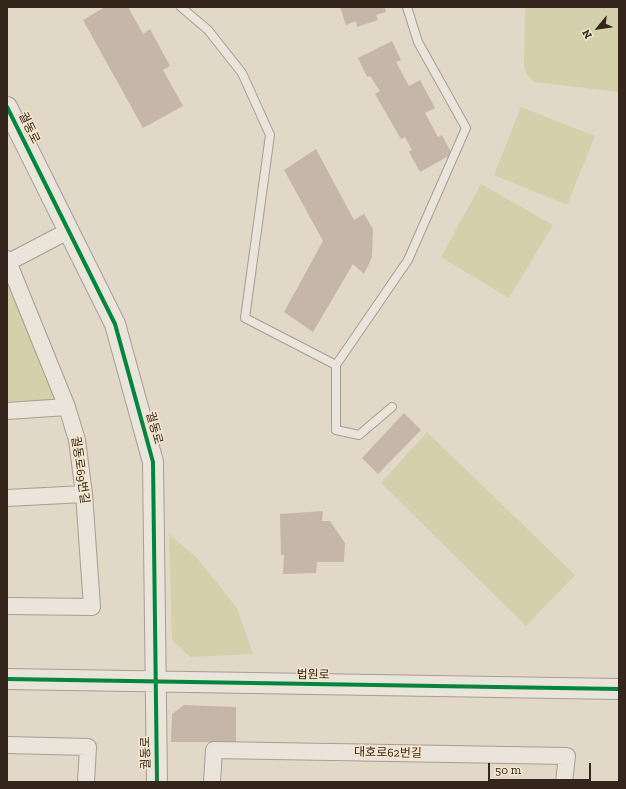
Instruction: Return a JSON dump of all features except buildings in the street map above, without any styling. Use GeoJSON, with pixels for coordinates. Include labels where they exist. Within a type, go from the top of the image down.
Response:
{"type":"FeatureCollection","features":[{"type":"Feature","properties":{"kind":"street","name":"궐동로"},"geometry":{"type":"LineString","coordinates":[[7,107],[114,324],[153,462],[157,782]]}},
{"type":"Feature","properties":{"kind":"street"},"geometry":{"type":"LineString","coordinates":[[8,261],[68,231]]}},
{"type":"Feature","properties":{"kind":"street","name":"궐동로69번길"},"geometry":{"type":"LineString","coordinates":[[7,606],[92,607],[84,494],[77,440],[67,407],[8,261]]}},
{"type":"Feature","properties":{"kind":"street"},"geometry":{"type":"LineString","coordinates":[[7,411],[67,407]]}},
{"type":"Feature","properties":{"kind":"street"},"geometry":{"type":"LineString","coordinates":[[7,498],[84,494]]}},
{"type":"Feature","properties":{"kind":"street","name":"법원로"},"geometry":{"type":"LineString","coordinates":[[7,679],[619,689]]}},
{"type":"Feature","properties":{"kind":"street"},"geometry":{"type":"LineString","coordinates":[[7,745],[88,747],[86,782]]}},
{"type":"Feature","properties":{"kind":"street","name":"대호로62번길"},"geometry":{"type":"LineString","coordinates":[[212,782],[214,750],[567,756],[564,782]]}},
{"type":"Feature","properties":{"kind":"lane"},"geometry":{"type":"LineString","coordinates":[[181,7],[208,30],[242,72],[270,135],[245,318],[336,365]]}},
{"type":"Feature","properties":{"kind":"lane"},"geometry":{"type":"LineString","coordinates":[[392,407],[359,435],[336,430],[336,365],[408,260],[466,128],[418,42],[407,7]]}},
{"type":"Feature","properties":{"kind":"shaded area"},"geometry":{"type":"Polygon","coordinates":[[[525,7],[619,7],[619,92],[534,82],[527,75],[524,67],[525,7]]]}},
{"type":"Feature","properties":{"kind":"shaded area"},"geometry":{"type":"Polygon","coordinates":[[[521,107],[595,136],[567,205],[494,175],[521,107]]]}},
{"type":"Feature","properties":{"kind":"shaded area"},"geometry":{"type":"Polygon","coordinates":[[[481,184],[553,225],[509,298],[441,257],[481,184]]]}},
{"type":"Feature","properties":{"kind":"shaded area"},"geometry":{"type":"Polygon","coordinates":[[[7,282],[56,395],[51,403],[7,406],[7,282]]]}},
{"type":"Feature","properties":{"kind":"shaded area"},"geometry":{"type":"Polygon","coordinates":[[[427,432],[575,575],[526,626],[381,483],[427,432]]]}},
{"type":"Feature","properties":{"kind":"shaded area"},"geometry":{"type":"Polygon","coordinates":[[[169,534],[197,558],[237,608],[253,654],[190,657],[172,640],[169,534]]]}},
{"type":"Feature","properties":{"kind":"cycle path"},"geometry":{"type":"LineString","coordinates":[[7,107],[115,324],[153,462],[157,782]]}},
{"type":"Feature","properties":{"kind":"cycle path"},"geometry":{"type":"LineString","coordinates":[[7,679],[619,689]]}}]}
